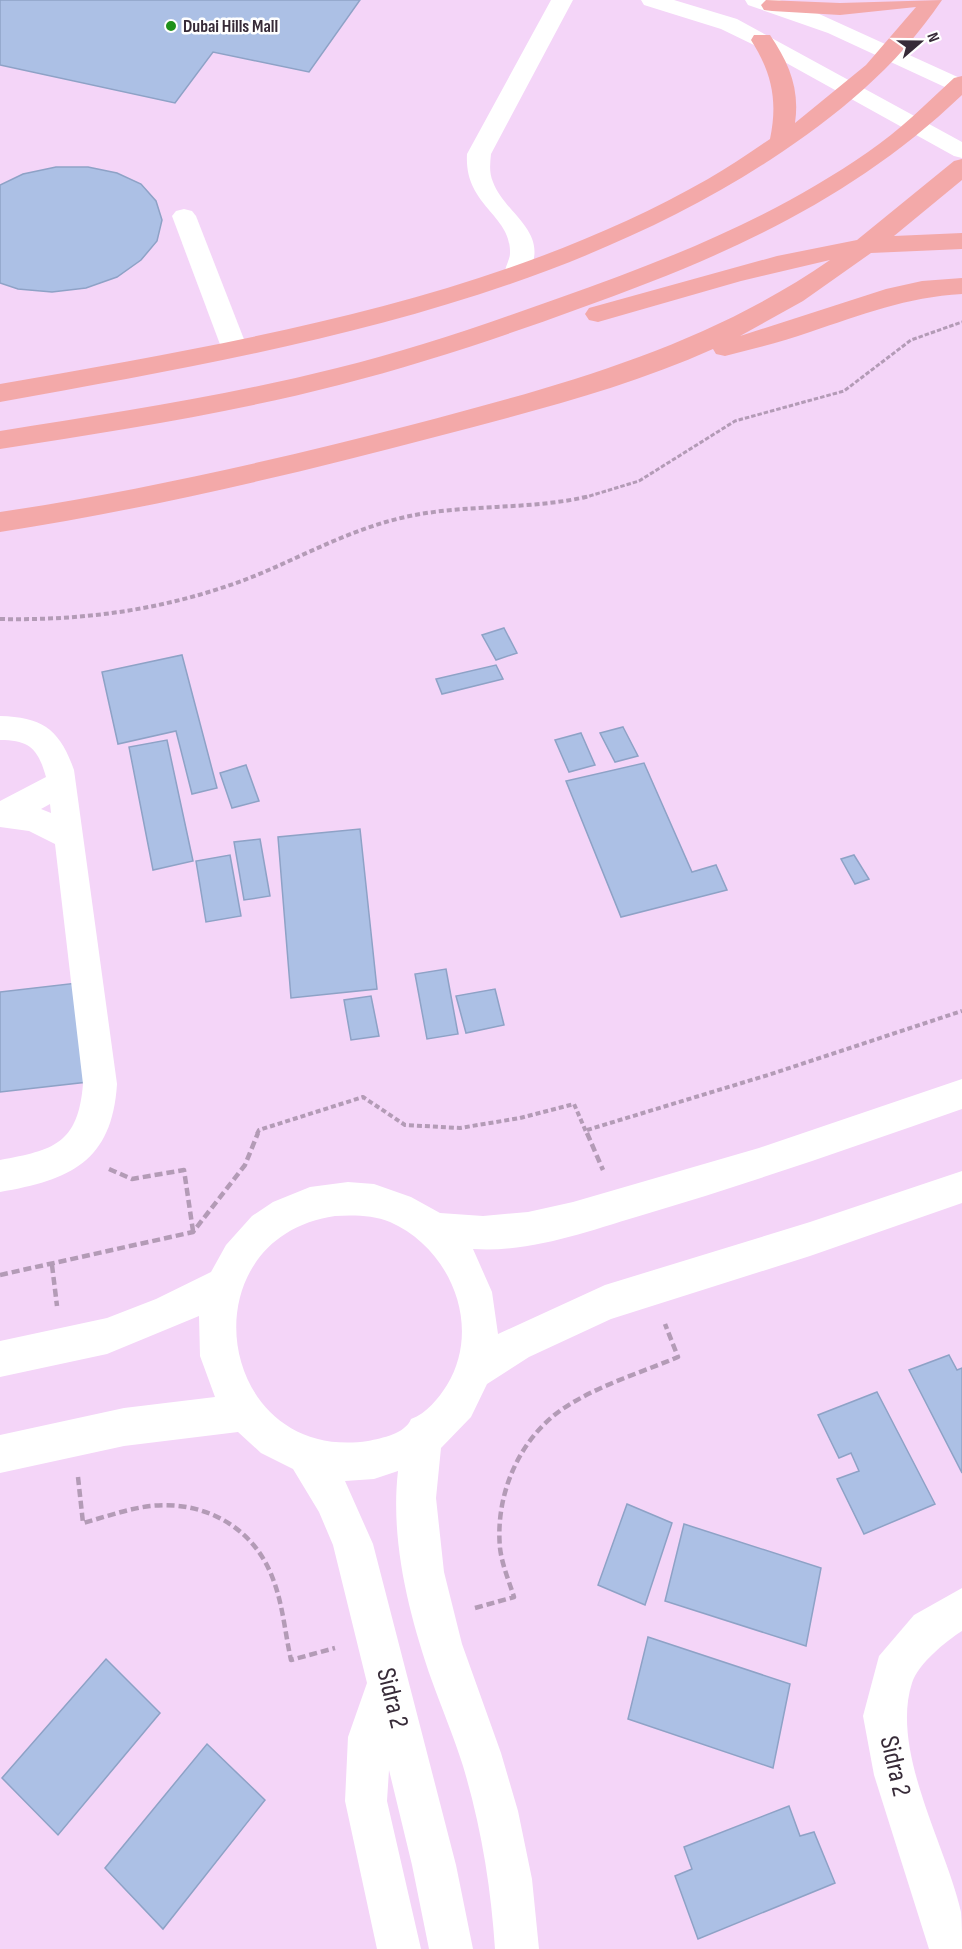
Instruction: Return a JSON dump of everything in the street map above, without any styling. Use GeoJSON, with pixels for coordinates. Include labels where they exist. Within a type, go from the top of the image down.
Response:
{"type":"FeatureCollection","features":[{"type":"Feature","properties":{"kind":"main road"},"geometry":{"type":"LineString","coordinates":[[764,2],[840,9],[918,0]]}},
{"type":"Feature","properties":{"kind":"main road"},"geometry":{"type":"LineString","coordinates":[[0,393],[234,347],[358,319],[517,271],[663,212],[712,188],[780,146],[852,90],[891,53],[931,0]]}},
{"type":"Feature","properties":{"kind":"main road"},"geometry":{"type":"LineString","coordinates":[[762,39],[776,60],[784,81],[787,101],[780,146]]}},
{"type":"Feature","properties":{"kind":"main road"},"geometry":{"type":"LineString","coordinates":[[383,364],[622,285],[745,235],[792,212],[873,162],[939,108],[962,83]]}},
{"type":"Feature","properties":{"kind":"main road"},"geometry":{"type":"LineString","coordinates":[[668,359],[737,327],[800,293],[854,256],[952,177],[962,166]]}},
{"type":"Feature","properties":{"kind":"main road"},"geometry":{"type":"LineString","coordinates":[[0,440],[215,402],[516,336],[802,258],[853,248],[912,241],[962,241]]}},
{"type":"Feature","properties":{"kind":"main road"},"geometry":{"type":"LineString","coordinates":[[0,522],[150,495],[369,446],[573,390],[668,359],[767,337],[885,295],[939,286],[962,286]]}},
{"type":"Feature","properties":{"kind":"street"},"geometry":{"type":"LineString","coordinates":[[517,271],[522,253],[519,235],[482,187],[477,165],[479,154],[562,0]]}},
{"type":"Feature","properties":{"kind":"street"},"geometry":{"type":"LineString","coordinates":[[652,0],[729,24],[762,39],[962,151]]}},
{"type":"Feature","properties":{"kind":"street"},"geometry":{"type":"LineString","coordinates":[[764,2],[814,18],[962,88]]}},
{"type":"Feature","properties":{"kind":"street"},"geometry":{"type":"LineString","coordinates":[[184,216],[234,347]]}},
{"type":"Feature","properties":{"kind":"street"},"geometry":{"type":"LineString","coordinates":[[0,728],[32,732],[46,742],[55,755],[63,783],[100,1084],[100,1108],[91,1132],[72,1152],[48,1167],[0,1176]]}},
{"type":"Feature","properties":{"kind":"street"},"geometry":{"type":"LineString","coordinates":[[1,814],[63,783]]}},
{"type":"Feature","properties":{"kind":"street"},"geometry":{"type":"LineString","coordinates":[[1,814],[34,819],[70,837]]}},
{"type":"Feature","properties":{"kind":"street"},"geometry":{"type":"LineString","coordinates":[[440,1230],[483,1233],[528,1229],[573,1219],[759,1164],[962,1094]]}},
{"type":"Feature","properties":{"kind":"street"},"geometry":{"type":"LineString","coordinates":[[474,1371],[516,1344],[604,1303],[810,1239],[962,1187]]}},
{"type":"Feature","properties":{"kind":"street"},"geometry":{"type":"LineString","coordinates":[[346,1199],[397,1206],[440,1230],[465,1260],[479,1295],[482,1333],[474,1371],[454,1405],[425,1433],[388,1452],[348,1460],[307,1456],[270,1440],[241,1413],[223,1385],[214,1352],[214,1317],[223,1285],[252,1241],[295,1211],[346,1199]]}},
{"type":"Feature","properties":{"kind":"street"},"geometry":{"type":"LineString","coordinates":[[0,1359],[107,1336],[167,1313],[223,1285]]}},
{"type":"Feature","properties":{"kind":"street"},"geometry":{"type":"LineString","coordinates":[[0,1454],[124,1427],[241,1413]]}},
{"type":"Feature","properties":{"kind":"street"},"geometry":{"type":"LineString","coordinates":[[425,1433],[417,1474],[418,1521],[424,1569],[447,1666],[483,1763],[504,1838],[515,1905],[517,1949]]}},
{"type":"Feature","properties":{"kind":"street","name":"Sidra 2"},"geometry":{"type":"LineString","coordinates":[[307,1456],[333,1498],[352,1544],[389,1680],[434,1865],[451,1949]]}},
{"type":"Feature","properties":{"kind":"street","name":"Sidra 2"},"geometry":{"type":"LineString","coordinates":[[951,1949],[895,1775],[884,1716],[894,1671],[928,1629],[962,1608]]}},
{"type":"Feature","properties":{"kind":"street"},"geometry":{"type":"LineString","coordinates":[[389,1680],[369,1737],[366,1801],[399,1949]]}},
{"type":"Feature","properties":{"kind":"path"},"geometry":{"type":"LineString","coordinates":[[0,619],[47,620],[135,610],[219,590],[332,540],[401,518],[477,507],[549,504],[613,492],[657,471],[709,434],[734,421],[842,392],[863,381],[905,343],[932,331],[962,322]]}},
{"type":"Feature","properties":{"kind":"path"},"geometry":{"type":"LineString","coordinates":[[0,1275],[193,1232],[245,1165],[259,1130],[363,1097],[405,1125],[460,1128],[520,1118],[574,1104],[587,1130],[768,1075],[962,1011]]}},
{"type":"Feature","properties":{"kind":"path"},"geometry":{"type":"LineString","coordinates":[[72,1152],[132,1179],[184,1170],[193,1232]]}},
{"type":"Feature","properties":{"kind":"building","name":"Dubai Hills Mall"},"geometry":{"type":"Polygon","coordinates":[[[0,0],[360,0],[309,72],[213,52],[175,103],[0,65],[0,0]]]}},
{"type":"Feature","properties":{"kind":"building"},"geometry":{"type":"Polygon","coordinates":[[[56,167],[88,167],[117,173],[141,184],[156,201],[162,220],[157,241],[141,260],[117,277],[86,288],[52,292],[18,289],[0,283],[0,185],[23,174],[56,167]]]}},
{"type":"Feature","properties":{"kind":"building"},"geometry":{"type":"Polygon","coordinates":[[[504,628],[517,653],[496,660],[482,635],[504,628]]]}},
{"type":"Feature","properties":{"kind":"building"},"geometry":{"type":"Polygon","coordinates":[[[182,655],[217,788],[192,794],[176,731],[118,744],[102,672],[182,655]]]}},
{"type":"Feature","properties":{"kind":"building"},"geometry":{"type":"Polygon","coordinates":[[[496,665],[503,679],[442,694],[436,679],[496,665]]]}},
{"type":"Feature","properties":{"kind":"building"},"geometry":{"type":"Polygon","coordinates":[[[623,727],[638,756],[615,762],[600,733],[623,727]]]}},
{"type":"Feature","properties":{"kind":"building"},"geometry":{"type":"Polygon","coordinates":[[[581,733],[595,765],[569,772],[555,740],[581,733]]]}},
{"type":"Feature","properties":{"kind":"building"},"geometry":{"type":"Polygon","coordinates":[[[167,740],[193,861],[153,870],[129,747],[167,740]]]}},
{"type":"Feature","properties":{"kind":"building"},"geometry":{"type":"Polygon","coordinates":[[[644,763],[692,872],[716,865],[727,890],[621,917],[566,781],[644,763]]]}},
{"type":"Feature","properties":{"kind":"building"},"geometry":{"type":"Polygon","coordinates":[[[246,765],[259,801],[232,808],[220,773],[246,765]]]}},
{"type":"Feature","properties":{"kind":"building"},"geometry":{"type":"Polygon","coordinates":[[[360,829],[377,989],[291,998],[278,837],[360,829]]]}},
{"type":"Feature","properties":{"kind":"building"},"geometry":{"type":"Polygon","coordinates":[[[260,839],[270,896],[244,900],[234,842],[260,839]]]}},
{"type":"Feature","properties":{"kind":"building"},"geometry":{"type":"Polygon","coordinates":[[[230,855],[241,916],[206,922],[196,861],[230,855]]]}},
{"type":"Feature","properties":{"kind":"building"},"geometry":{"type":"Polygon","coordinates":[[[854,855],[869,879],[855,884],[841,859],[854,855]]]}},
{"type":"Feature","properties":{"kind":"building"},"geometry":{"type":"Polygon","coordinates":[[[446,969],[458,1034],[427,1039],[415,974],[446,969]]]}},
{"type":"Feature","properties":{"kind":"building"},"geometry":{"type":"Polygon","coordinates":[[[86,982],[88,1082],[0,1092],[0,992],[86,982]]]}},
{"type":"Feature","properties":{"kind":"building"},"geometry":{"type":"Polygon","coordinates":[[[495,989],[504,1025],[466,1033],[456,996],[495,989]]]}},
{"type":"Feature","properties":{"kind":"building"},"geometry":{"type":"Polygon","coordinates":[[[371,996],[379,1036],[351,1040],[344,1000],[371,996]]]}},
{"type":"Feature","properties":{"kind":"building"},"geometry":{"type":"Polygon","coordinates":[[[949,1355],[957,1370],[962,1368],[962,1473],[909,1370],[949,1355]]]}},
{"type":"Feature","properties":{"kind":"building"},"geometry":{"type":"Polygon","coordinates":[[[877,1392],[935,1504],[864,1534],[837,1479],[859,1471],[851,1453],[839,1458],[818,1415],[877,1392]]]}},
{"type":"Feature","properties":{"kind":"building"},"geometry":{"type":"Polygon","coordinates":[[[627,1504],[672,1523],[645,1605],[598,1585],[627,1504]]]}},
{"type":"Feature","properties":{"kind":"building"},"geometry":{"type":"Polygon","coordinates":[[[684,1524],[821,1568],[806,1646],[665,1601],[684,1524]]]}},
{"type":"Feature","properties":{"kind":"building"},"geometry":{"type":"Polygon","coordinates":[[[648,1637],[790,1684],[773,1768],[628,1719],[648,1637]]]}},
{"type":"Feature","properties":{"kind":"building"},"geometry":{"type":"Polygon","coordinates":[[[106,1659],[160,1713],[58,1835],[2,1778],[106,1659]]]}},
{"type":"Feature","properties":{"kind":"building"},"geometry":{"type":"Polygon","coordinates":[[[207,1744],[265,1800],[163,1929],[105,1868],[207,1744]]]}},
{"type":"Feature","properties":{"kind":"building"},"geometry":{"type":"Polygon","coordinates":[[[789,1806],[800,1836],[814,1832],[835,1883],[698,1939],[675,1876],[692,1869],[684,1847],[789,1806]]]}},
{"type":"Feature","properties":{"kind":"place","name":"Dubai Hills Mall"},"geometry":{"type":"Point","coordinates":[171,26]}}]}
